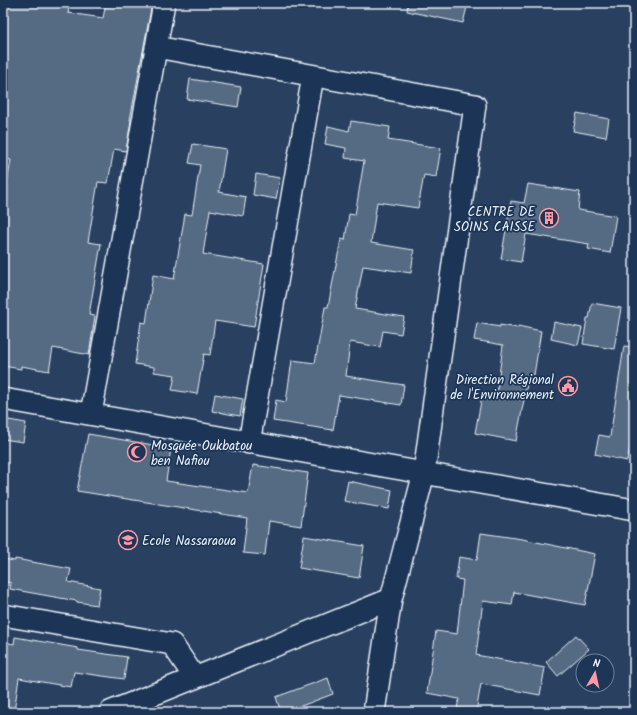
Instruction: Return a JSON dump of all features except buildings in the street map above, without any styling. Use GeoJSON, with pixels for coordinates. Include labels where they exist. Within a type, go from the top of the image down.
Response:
{"type":"FeatureCollection","features":[{"type":"Feature","properties":{"kind":"street"},"geometry":{"type":"LineString","coordinates":[[91,414],[164,3]]}},
{"type":"Feature","properties":{"kind":"street"},"geometry":{"type":"LineString","coordinates":[[156,48],[475,105],[424,473],[391,599],[374,712]]}},
{"type":"Feature","properties":{"kind":"street"},"geometry":{"type":"LineString","coordinates":[[249,443],[313,76]]}},
{"type":"Feature","properties":{"kind":"street"},"geometry":{"type":"LineString","coordinates":[[3,399],[634,510]]}},
{"type":"Feature","properties":{"kind":"street"},"geometry":{"type":"LineString","coordinates":[[110,712],[391,599]]}},
{"type":"Feature","properties":{"kind":"street"},"geometry":{"type":"LineString","coordinates":[[3,615],[172,644],[195,678]]}},
{"type":"Feature","properties":{"kind":"place","name":"CENTRE DE SOINS CAISSE"},"geometry":{"type":"Point","coordinates":[549,218]}},
{"type":"Feature","properties":{"kind":"place","name":"Direction Régional de l'Environnement"},"geometry":{"type":"Point","coordinates":[568,386]}},
{"type":"Feature","properties":{"kind":"place","name":"Mosquée Oukbatou ben Nafiou"},"geometry":{"type":"Point","coordinates":[137,452]}},
{"type":"Feature","properties":{"kind":"place","name":"Ecole Nassaraoua"},"geometry":{"type":"Point","coordinates":[128,540]}}]}
